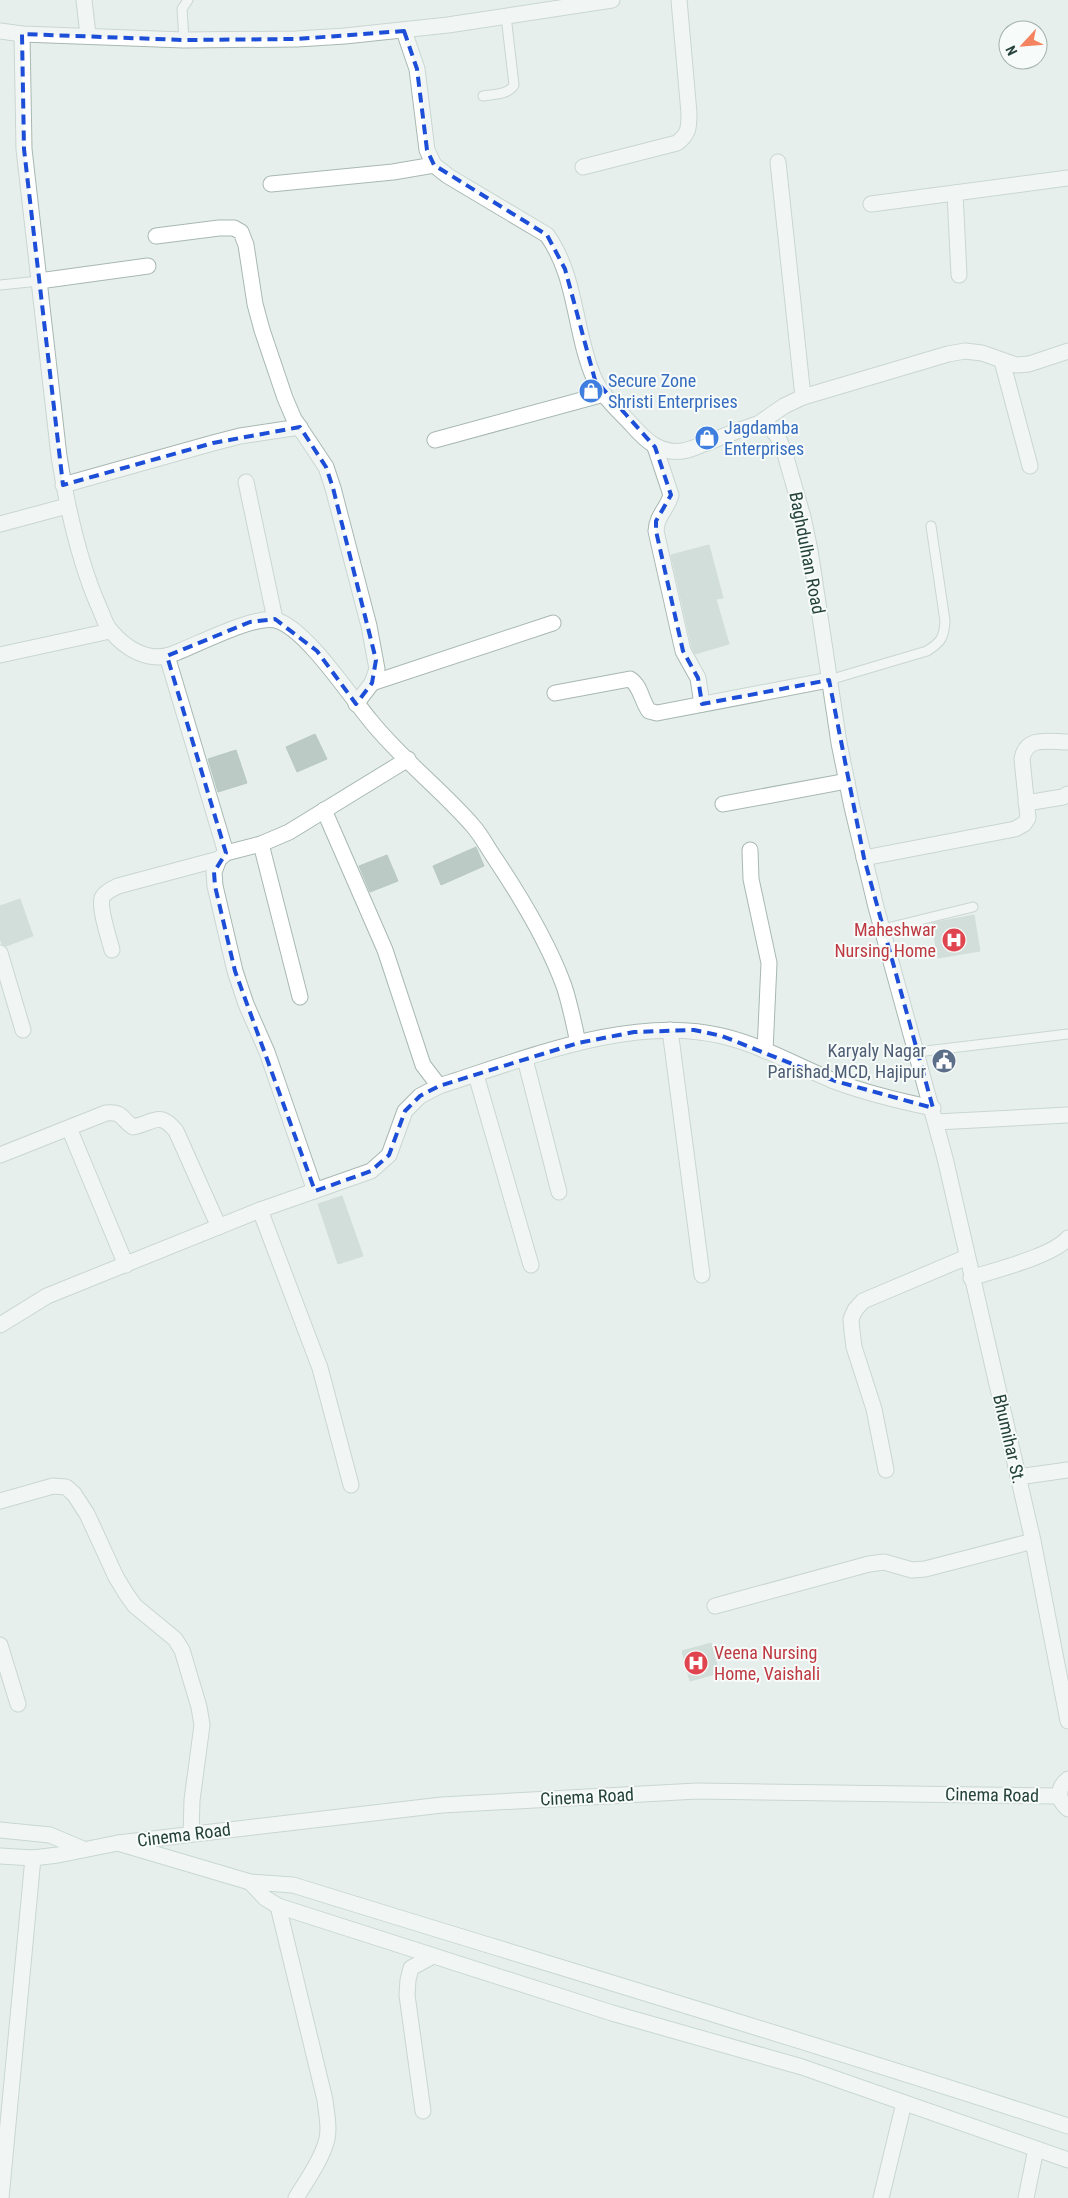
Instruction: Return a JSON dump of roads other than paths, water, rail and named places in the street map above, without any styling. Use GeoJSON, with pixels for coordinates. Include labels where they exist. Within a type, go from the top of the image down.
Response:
{"type":"FeatureCollection","features":[{"type":"Feature","properties":{"kind":"street"},"geometry":{"type":"LineString","coordinates":[[84,0],[88,35]]}},
{"type":"Feature","properties":{"kind":"street"},"geometry":{"type":"LineString","coordinates":[[0,30],[22,34],[184,40],[297,39],[404,31],[612,0]]}},
{"type":"Feature","properties":{"kind":"street"},"geometry":{"type":"LineString","coordinates":[[583,168],[677,143],[685,137],[689,128],[689,113],[679,0]]}},
{"type":"Feature","properties":{"kind":"street"},"geometry":{"type":"LineString","coordinates":[[404,31],[417,69],[427,150],[434,166],[547,235],[558,250],[565,269],[588,362],[595,380],[604,394],[642,437],[655,447],[669,452],[684,451],[758,424],[784,406],[803,397],[965,351],[982,353],[1016,365],[1029,364],[1068,351]]}},
{"type":"Feature","properties":{"kind":"street"},"geometry":{"type":"LineString","coordinates":[[22,34],[24,149],[63,485],[80,555],[110,630],[134,652],[151,657],[167,656],[250,622],[275,620],[294,630],[317,651],[382,736],[408,759],[474,828],[510,882],[546,945],[561,979],[578,1043]]}},
{"type":"Feature","properties":{"kind":"street"},"geometry":{"type":"LineString","coordinates":[[778,162],[803,397]]}},
{"type":"Feature","properties":{"kind":"street"},"geometry":{"type":"LineString","coordinates":[[271,184],[434,166]]}},
{"type":"Feature","properties":{"kind":"street"},"geometry":{"type":"LineString","coordinates":[[871,204],[1068,178]]}},
{"type":"Feature","properties":{"kind":"street"},"geometry":{"type":"LineString","coordinates":[[954,193],[959,275]]}},
{"type":"Feature","properties":{"kind":"street"},"geometry":{"type":"LineString","coordinates":[[156,236],[234,228],[241,232],[246,245],[255,304],[285,398],[300,427],[326,467],[333,488],[376,660],[377,669],[372,683],[356,704]]}},
{"type":"Feature","properties":{"kind":"street"},"geometry":{"type":"LineString","coordinates":[[39,281],[148,266]]}},
{"type":"Feature","properties":{"kind":"street"},"geometry":{"type":"LineString","coordinates":[[1002,361],[1030,466]]}},
{"type":"Feature","properties":{"kind":"street"},"geometry":{"type":"LineString","coordinates":[[435,440],[604,394]]}},
{"type":"Feature","properties":{"kind":"street","name":"Baghdulhan Road"},"geometry":{"type":"LineString","coordinates":[[758,424],[769,426],[778,437],[790,472],[810,550],[829,680],[847,781],[864,858],[935,1115],[945,1158]]}},
{"type":"Feature","properties":{"kind":"street"},"geometry":{"type":"LineString","coordinates":[[63,485],[240,436],[300,427]]}},
{"type":"Feature","properties":{"kind":"street"},"geometry":{"type":"LineString","coordinates":[[655,447],[670,487],[671,495],[669,502],[656,521],[656,531],[683,651],[698,678],[702,704]]}},
{"type":"Feature","properties":{"kind":"street"},"geometry":{"type":"LineString","coordinates":[[246,482],[275,620]]}},
{"type":"Feature","properties":{"kind":"street"},"geometry":{"type":"LineString","coordinates":[[0,524],[67,506]]}},
{"type":"Feature","properties":{"kind":"street"},"geometry":{"type":"LineString","coordinates":[[372,683],[553,623]]}},
{"type":"Feature","properties":{"kind":"street"},"geometry":{"type":"LineString","coordinates":[[0,655],[110,630]]}},
{"type":"Feature","properties":{"kind":"street"},"geometry":{"type":"LineString","coordinates":[[167,656],[222,856],[214,872],[215,886],[235,971],[246,1004],[268,1052],[315,1191]]}},
{"type":"Feature","properties":{"kind":"street"},"geometry":{"type":"LineString","coordinates":[[555,693],[630,678],[637,683],[644,704],[649,711],[657,713],[829,680]]}},
{"type":"Feature","properties":{"kind":"street"},"geometry":{"type":"LineString","coordinates":[[864,858],[1015,828],[1024,824],[1028,818],[1022,758],[1023,750],[1030,744],[1040,741],[1067,747]]}},
{"type":"Feature","properties":{"kind":"street"},"geometry":{"type":"LineString","coordinates":[[112,950],[102,907],[102,898],[108,891],[118,886],[261,844],[289,832],[408,759]]}},
{"type":"Feature","properties":{"kind":"street"},"geometry":{"type":"LineString","coordinates":[[723,804],[847,781]]}},
{"type":"Feature","properties":{"kind":"street"},"geometry":{"type":"LineString","coordinates":[[1026,802],[1064,797],[1068,794]]}},
{"type":"Feature","properties":{"kind":"street"},"geometry":{"type":"LineString","coordinates":[[324,810],[385,950],[423,1065],[439,1086]]}},
{"type":"Feature","properties":{"kind":"street"},"geometry":{"type":"LineString","coordinates":[[261,844],[300,997]]}},
{"type":"Feature","properties":{"kind":"street"},"geometry":{"type":"LineString","coordinates":[[750,850],[751,878],[769,963],[764,1051]]}},
{"type":"Feature","properties":{"kind":"street"},"geometry":{"type":"LineString","coordinates":[[0,953],[23,1030]]}},
{"type":"Feature","properties":{"kind":"street"},"geometry":{"type":"LineString","coordinates":[[670,1030],[702,1275]]}},
{"type":"Feature","properties":{"kind":"street"},"geometry":{"type":"LineString","coordinates":[[0,1325],[46,1296],[260,1210],[370,1170],[389,1155],[405,1111],[420,1096],[439,1086],[578,1043],[634,1032],[694,1030],[744,1042],[835,1081],[935,1115],[1068,1115]]}},
{"type":"Feature","properties":{"kind":"street"},"geometry":{"type":"LineString","coordinates":[[525,1060],[559,1192]]}},
{"type":"Feature","properties":{"kind":"street"},"geometry":{"type":"LineString","coordinates":[[476,1074],[531,1265]]}},
{"type":"Feature","properties":{"kind":"street"},"geometry":{"type":"LineString","coordinates":[[0,1155],[106,1113],[115,1112],[133,1126],[153,1119],[162,1119],[169,1123],[176,1131],[219,1227]]}},
{"type":"Feature","properties":{"kind":"street"},"geometry":{"type":"LineString","coordinates":[[69,1128],[126,1264]]}},
{"type":"Feature","properties":{"kind":"street","name":"Bhumihar St."},"geometry":{"type":"LineString","coordinates":[[945,1158],[1033,1542],[1068,1721]]}},
{"type":"Feature","properties":{"kind":"street"},"geometry":{"type":"LineString","coordinates":[[260,1210],[320,1368],[350,1485]]}},
{"type":"Feature","properties":{"kind":"street"},"geometry":{"type":"LineString","coordinates":[[971,1278],[1042,1254],[1068,1238]]}},
{"type":"Feature","properties":{"kind":"street"},"geometry":{"type":"LineString","coordinates":[[886,1470],[874,1409],[854,1347],[851,1319],[854,1310],[863,1301],[967,1257]]}},
{"type":"Feature","properties":{"kind":"street"},"geometry":{"type":"LineString","coordinates":[[1018,1477],[1068,1470]]}},
{"type":"Feature","properties":{"kind":"street"},"geometry":{"type":"LineString","coordinates":[[0,1501],[53,1486],[66,1487],[74,1494],[87,1514],[116,1577],[127,1595],[135,1606],[175,1639],[182,1650],[200,1707],[202,1725],[192,1800],[191,1834]]}},
{"type":"Feature","properties":{"kind":"street"},"geometry":{"type":"LineString","coordinates":[[714,1606],[869,1564],[884,1562],[912,1570],[925,1569],[1033,1542]]}},
{"type":"Feature","properties":{"kind":"street"},"geometry":{"type":"LineString","coordinates":[[0,1645],[3,1668],[18,1704]]}},
{"type":"Feature","properties":{"kind":"street"},"geometry":{"type":"LineString","coordinates":[[1068,1780],[1060,1788],[1059,1796],[1062,1804],[1068,1809]]}},
{"type":"Feature","properties":{"kind":"street","name":"Cinema Road"},"geometry":{"type":"LineString","coordinates":[[0,1856],[33,1858],[118,1843],[442,1805],[697,1791],[1059,1796]]}},
{"type":"Feature","properties":{"kind":"street"},"geometry":{"type":"LineString","coordinates":[[0,1830],[50,1835],[83,1849]]}},
{"type":"Feature","properties":{"kind":"street"},"geometry":{"type":"LineString","coordinates":[[118,1843],[250,1882],[293,1885],[620,1987],[876,2063],[1068,2126]]}},
{"type":"Feature","properties":{"kind":"street"},"geometry":{"type":"LineString","coordinates":[[1,2198],[6,2083],[33,1858]]}},
{"type":"Feature","properties":{"kind":"street"},"geometry":{"type":"LineString","coordinates":[[250,1882],[265,1898],[278,1906],[612,2013],[802,2067],[1068,2160]]}},
{"type":"Feature","properties":{"kind":"street"},"geometry":{"type":"LineString","coordinates":[[278,1906],[325,2100],[328,2126],[327,2138],[321,2154],[296,2198]]}},
{"type":"Feature","properties":{"kind":"street"},"geometry":{"type":"LineString","coordinates":[[422,2111],[407,1995],[408,1980],[412,1968],[433,1956]]}},
{"type":"Feature","properties":{"kind":"street"},"geometry":{"type":"LineString","coordinates":[[881,2198],[904,2103]]}},
{"type":"Feature","properties":{"kind":"street"},"geometry":{"type":"LineString","coordinates":[[1026,2198],[1036,2149]]}},
{"type":"Feature","properties":{"kind":"lane"},"geometry":{"type":"LineString","coordinates":[[184,40],[182,9],[188,0]]}},
{"type":"Feature","properties":{"kind":"lane"},"geometry":{"type":"LineString","coordinates":[[483,96],[511,90],[514,85],[506,16]]}},
{"type":"Feature","properties":{"kind":"lane"},"geometry":{"type":"LineString","coordinates":[[0,285],[39,281]]}},
{"type":"Feature","properties":{"kind":"lane"},"geometry":{"type":"LineString","coordinates":[[829,680],[927,651],[937,644],[944,635],[945,622],[931,526]]}},
{"type":"Feature","properties":{"kind":"lane"},"geometry":{"type":"LineString","coordinates":[[883,930],[973,907]]}},
{"type":"Feature","properties":{"kind":"lane"},"geometry":{"type":"LineString","coordinates":[[917,1052],[1068,1034]]}},
{"type":"Feature","properties":{"kind":"place","name":"Secure Zone Shristi Enterprises"},"geometry":{"type":"Point","coordinates":[591,391]}},
{"type":"Feature","properties":{"kind":"place","name":"Jagdamba Enterprises"},"geometry":{"type":"Point","coordinates":[707,438]}},
{"type":"Feature","properties":{"kind":"place","name":"Maheshwar Nursing Home"},"geometry":{"type":"Point","coordinates":[954,940]}},
{"type":"Feature","properties":{"kind":"place","name":"Karyaly Nagar Parishad MCD, Hajipur"},"geometry":{"type":"Point","coordinates":[944,1061]}},
{"type":"Feature","properties":{"kind":"place","name":"Veena Nursing Home, Vaishali"},"geometry":{"type":"Point","coordinates":[696,1663]}}]}
